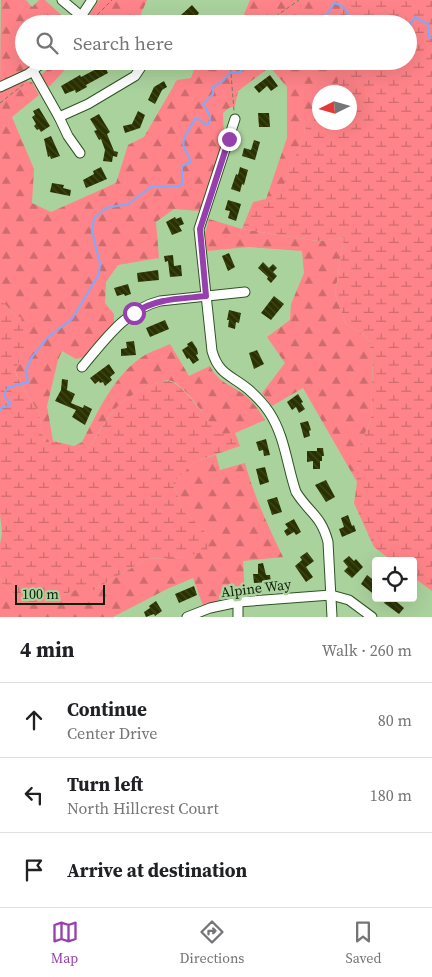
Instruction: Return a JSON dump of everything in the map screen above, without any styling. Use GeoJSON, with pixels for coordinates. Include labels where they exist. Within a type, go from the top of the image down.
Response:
{"type":"FeatureCollection","features":[{"type":"Feature","properties":{"kind":"street"},"geometry":{"type":"LineString","coordinates":[[62,0],[80,15]]}},
{"type":"Feature","properties":{"kind":"street"},"geometry":{"type":"LineString","coordinates":[[82,15],[92,0]]}},
{"type":"Feature","properties":{"kind":"street"},"geometry":{"type":"LineString","coordinates":[[60,117],[88,104],[136,76],[140,70]]}},
{"type":"Feature","properties":{"kind":"street"},"geometry":{"type":"LineString","coordinates":[[0,87],[33,71],[60,117],[68,136],[80,153]]}},
{"type":"Feature","properties":{"kind":"street"},"geometry":{"type":"LineString","coordinates":[[235,119],[200,229],[212,351],[218,367],[224,374],[247,388],[276,423],[296,492],[321,521],[328,542],[332,617]]}},
{"type":"Feature","properties":{"kind":"street"},"geometry":{"type":"LineString","coordinates":[[82,367],[116,328],[127,318],[150,303],[244,292]]}},
{"type":"Feature","properties":{"kind":"street"},"geometry":{"type":"LineString","coordinates":[[331,595],[349,600],[372,617]]}},
{"type":"Feature","properties":{"kind":"street","name":"Alpine Way"},"geometry":{"type":"LineString","coordinates":[[187,617],[210,608],[238,602],[331,595]]}},
{"type":"Feature","properties":{"kind":"street"},"geometry":{"type":"LineString","coordinates":[[238,602],[238,617]]}},
{"type":"Feature","properties":{"kind":"path"},"geometry":{"type":"LineString","coordinates":[[97,15],[112,0]]}},
{"type":"Feature","properties":{"kind":"path"},"geometry":{"type":"LineString","coordinates":[[278,15],[299,0]]}},
{"type":"Feature","properties":{"kind":"path"},"geometry":{"type":"LineString","coordinates":[[231,70],[235,119]]}},
{"type":"Feature","properties":{"kind":"green space"},"geometry":{"type":"Polygon","coordinates":[[[1,0],[26,0],[32,7],[39,0],[45,0],[61,15],[15,15],[15,70],[24,70],[0,82],[1,0]]]}},
{"type":"Feature","properties":{"kind":"green space"},"geometry":{"type":"Polygon","coordinates":[[[99,0],[147,0],[140,15],[89,15],[99,0]]]}},
{"type":"Feature","properties":{"kind":"green space"},"geometry":{"type":"Polygon","coordinates":[[[250,0],[342,0],[340,15],[244,15],[250,0]]]}},
{"type":"Feature","properties":{"kind":"green space"},"geometry":{"type":"Polygon","coordinates":[[[342,0],[432,0],[432,591],[417,580],[417,557],[387,557],[374,547],[354,503],[357,482],[357,451],[371,420],[373,356],[367,337],[346,324],[335,294],[344,238],[318,241],[242,229],[253,202],[279,198],[312,113],[312,130],[357,130],[357,85],[337,85],[338,70],[417,70],[417,15],[340,15],[342,0]]]}},
{"type":"Feature","properties":{"kind":"green space"},"geometry":{"type":"Polygon","coordinates":[[[47,70],[65,70],[49,87],[40,76],[47,70]]]}},
{"type":"Feature","properties":{"kind":"green space"},"geometry":{"type":"Polygon","coordinates":[[[194,70],[266,70],[238,91],[235,106],[223,113],[224,137],[200,211],[174,209],[156,222],[159,258],[118,265],[106,282],[105,303],[114,314],[114,323],[84,357],[76,359],[62,351],[47,406],[53,441],[44,443],[39,413],[19,381],[15,370],[26,346],[16,316],[0,299],[0,91],[25,81],[32,82],[39,95],[12,117],[34,169],[32,203],[51,212],[116,183],[128,145],[144,137],[177,80],[191,78],[194,70]]]}},
{"type":"Feature","properties":{"kind":"green space"},"geometry":{"type":"Polygon","coordinates":[[[273,70],[338,70],[337,85],[312,85],[312,113],[279,199],[266,199],[287,138],[287,87],[273,70]]]}},
{"type":"Feature","properties":{"kind":"green space"},"geometry":{"type":"Polygon","coordinates":[[[209,219],[242,229],[317,241],[344,238],[335,294],[346,324],[367,337],[373,356],[371,420],[357,451],[357,482],[303,388],[272,406],[262,393],[285,363],[267,337],[290,320],[291,304],[304,273],[302,251],[248,247],[207,251],[205,234],[209,219]]]}},
{"type":"Feature","properties":{"kind":"green space"},"geometry":{"type":"Polygon","coordinates":[[[0,299],[16,316],[21,317],[26,346],[15,371],[39,413],[44,443],[53,441],[74,446],[82,442],[89,448],[120,404],[138,392],[164,381],[172,382],[183,390],[218,434],[235,433],[240,446],[194,462],[173,483],[183,510],[209,536],[207,550],[186,557],[147,559],[94,590],[75,590],[39,605],[13,596],[0,578],[0,544],[2,533],[0,514],[0,299]]]}},
{"type":"Feature","properties":{"kind":"green space"},"geometry":{"type":"Polygon","coordinates":[[[170,344],[189,376],[210,366],[220,379],[249,399],[265,420],[235,433],[218,435],[188,394],[176,383],[169,380],[156,383],[120,404],[89,448],[82,442],[108,394],[124,372],[145,355],[170,344]]]}},
{"type":"Feature","properties":{"kind":"green space"},"geometry":{"type":"Polygon","coordinates":[[[216,455],[220,470],[245,463],[257,499],[283,557],[243,561],[245,596],[218,600],[203,606],[193,578],[167,589],[113,617],[0,617],[0,578],[13,596],[39,605],[75,590],[94,590],[147,559],[186,557],[209,536],[183,510],[173,483],[194,462],[216,455]]]}},
{"type":"Feature","properties":{"kind":"building"},"geometry":{"type":"Polygon","coordinates":[[[192,5],[199,13],[197,15],[181,15],[192,5]]]}},
{"type":"Feature","properties":{"kind":"building"},"geometry":{"type":"Polygon","coordinates":[[[94,70],[106,70],[108,73],[76,93],[75,90],[65,94],[61,86],[80,75],[81,77],[94,70]]]}},
{"type":"Feature","properties":{"kind":"building"},"geometry":{"type":"Polygon","coordinates":[[[270,75],[278,86],[271,91],[267,86],[259,93],[254,87],[270,75]]]}},
{"type":"Feature","properties":{"kind":"building"},"geometry":{"type":"Polygon","coordinates":[[[164,81],[167,87],[162,90],[155,104],[148,100],[154,87],[164,81]]]}},
{"type":"Feature","properties":{"kind":"building"},"geometry":{"type":"Polygon","coordinates":[[[39,108],[50,126],[41,132],[34,126],[36,124],[32,117],[35,115],[33,111],[39,108]]]}},
{"type":"Feature","properties":{"kind":"building"},"geometry":{"type":"Polygon","coordinates":[[[138,111],[145,115],[140,128],[125,133],[123,126],[132,124],[138,111]]]}},
{"type":"Feature","properties":{"kind":"building"},"geometry":{"type":"Polygon","coordinates":[[[258,113],[269,113],[270,127],[259,127],[258,113]]]}},
{"type":"Feature","properties":{"kind":"building"},"geometry":{"type":"Polygon","coordinates":[[[99,114],[110,132],[107,134],[114,151],[118,152],[117,157],[113,156],[112,162],[103,161],[105,150],[101,139],[99,140],[94,131],[97,130],[90,119],[99,114]]]}},
{"type":"Feature","properties":{"kind":"building"},"geometry":{"type":"Polygon","coordinates":[[[51,136],[60,156],[51,159],[50,156],[48,157],[44,139],[51,136]]]}},
{"type":"Feature","properties":{"kind":"building"},"geometry":{"type":"Polygon","coordinates":[[[254,140],[260,142],[255,160],[242,156],[244,148],[251,150],[254,140]]]}},
{"type":"Feature","properties":{"kind":"building"},"geometry":{"type":"Polygon","coordinates":[[[101,167],[107,179],[86,188],[83,180],[94,174],[93,171],[101,167]]]}},
{"type":"Feature","properties":{"kind":"building"},"geometry":{"type":"Polygon","coordinates":[[[240,167],[248,170],[240,192],[231,189],[240,167]]]}},
{"type":"Feature","properties":{"kind":"building"},"geometry":{"type":"Polygon","coordinates":[[[52,183],[64,185],[63,188],[71,190],[70,196],[50,192],[52,183]]]}},
{"type":"Feature","properties":{"kind":"building"},"geometry":{"type":"Polygon","coordinates":[[[228,200],[241,204],[236,221],[228,218],[230,211],[225,210],[228,200]]]}},
{"type":"Feature","properties":{"kind":"building"},"geometry":{"type":"Polygon","coordinates":[[[175,217],[176,219],[181,217],[184,224],[179,226],[182,231],[172,235],[166,222],[175,217]]]}},
{"type":"Feature","properties":{"kind":"building"},"geometry":{"type":"Polygon","coordinates":[[[229,253],[235,267],[228,271],[222,256],[229,253]]]}},
{"type":"Feature","properties":{"kind":"building"},"geometry":{"type":"Polygon","coordinates":[[[173,255],[174,266],[181,265],[182,276],[170,277],[168,261],[165,262],[164,256],[173,255]]]}},
{"type":"Feature","properties":{"kind":"building"},"geometry":{"type":"Polygon","coordinates":[[[263,262],[269,268],[273,264],[277,268],[273,272],[277,276],[271,283],[267,279],[268,277],[258,268],[263,262]]]}},
{"type":"Feature","properties":{"kind":"building"},"geometry":{"type":"Polygon","coordinates":[[[158,270],[159,280],[138,282],[137,273],[158,270]]]}},
{"type":"Feature","properties":{"kind":"building"},"geometry":{"type":"Polygon","coordinates":[[[128,284],[131,294],[117,296],[114,288],[128,284]]]}},
{"type":"Feature","properties":{"kind":"building"},"geometry":{"type":"Polygon","coordinates":[[[274,296],[284,304],[271,320],[261,313],[274,296]]]}},
{"type":"Feature","properties":{"kind":"building"},"geometry":{"type":"Polygon","coordinates":[[[229,310],[241,313],[239,323],[236,322],[235,329],[228,327],[229,310]]]}},
{"type":"Feature","properties":{"kind":"building"},"geometry":{"type":"Polygon","coordinates":[[[165,320],[169,329],[150,337],[146,328],[165,320]]]}},
{"type":"Feature","properties":{"kind":"building"},"geometry":{"type":"Polygon","coordinates":[[[134,341],[136,355],[121,356],[121,349],[127,348],[126,342],[134,341]]]}},
{"type":"Feature","properties":{"kind":"building"},"geometry":{"type":"Polygon","coordinates":[[[192,341],[197,349],[198,354],[196,355],[199,360],[193,364],[189,358],[187,359],[182,350],[192,341]]]}},
{"type":"Feature","properties":{"kind":"building"},"geometry":{"type":"Polygon","coordinates":[[[257,350],[264,364],[254,369],[249,353],[257,350]]]}},
{"type":"Feature","properties":{"kind":"building"},"geometry":{"type":"Polygon","coordinates":[[[109,364],[115,373],[110,377],[112,380],[105,386],[103,382],[100,383],[99,381],[95,384],[90,378],[109,364]]]}},
{"type":"Feature","properties":{"kind":"building"},"geometry":{"type":"Polygon","coordinates":[[[62,379],[68,380],[67,390],[75,394],[71,403],[83,408],[84,405],[92,409],[85,425],[72,417],[76,410],[55,401],[61,390],[62,379]]]}},
{"type":"Feature","properties":{"kind":"building"},"geometry":{"type":"Polygon","coordinates":[[[298,394],[305,409],[299,413],[296,407],[292,410],[287,402],[298,394]]]}},
{"type":"Feature","properties":{"kind":"building"},"geometry":{"type":"Polygon","coordinates":[[[308,421],[311,430],[309,431],[310,436],[304,438],[300,423],[308,421]]]}},
{"type":"Feature","properties":{"kind":"building"},"geometry":{"type":"Polygon","coordinates":[[[266,439],[270,455],[264,456],[263,450],[259,451],[256,442],[266,439]]]}},
{"type":"Feature","properties":{"kind":"building"},"geometry":{"type":"Polygon","coordinates":[[[317,448],[323,448],[324,456],[322,456],[322,461],[320,461],[320,469],[313,469],[313,461],[307,462],[307,451],[317,451],[317,448]]]}},
{"type":"Feature","properties":{"kind":"building"},"geometry":{"type":"Polygon","coordinates":[[[265,467],[269,482],[260,485],[256,469],[265,467]]]}},
{"type":"Feature","properties":{"kind":"building"},"geometry":{"type":"Polygon","coordinates":[[[326,480],[335,497],[326,502],[315,485],[326,480]]]}},
{"type":"Feature","properties":{"kind":"building"},"geometry":{"type":"Polygon","coordinates":[[[277,497],[282,512],[272,515],[267,500],[277,497]]]}},
{"type":"Feature","properties":{"kind":"building"},"geometry":{"type":"Polygon","coordinates":[[[348,515],[356,531],[342,537],[339,529],[344,527],[341,518],[348,515]]]}},
{"type":"Feature","properties":{"kind":"building"},"geometry":{"type":"Polygon","coordinates":[[[294,519],[301,532],[296,535],[294,532],[287,536],[284,531],[288,528],[285,524],[294,519]]]}},
{"type":"Feature","properties":{"kind":"building"},"geometry":{"type":"Polygon","coordinates":[[[307,552],[314,561],[306,567],[313,577],[306,582],[295,566],[302,560],[300,557],[307,552]]]}},
{"type":"Feature","properties":{"kind":"building"},"geometry":{"type":"Polygon","coordinates":[[[349,556],[354,561],[356,559],[363,567],[352,578],[344,571],[348,567],[343,561],[349,556]]]}},
{"type":"Feature","properties":{"kind":"building"},"geometry":{"type":"Polygon","coordinates":[[[263,563],[266,575],[270,575],[271,582],[254,583],[253,574],[258,574],[258,564],[263,563]]]}},
{"type":"Feature","properties":{"kind":"building"},"geometry":{"type":"Polygon","coordinates":[[[367,575],[372,579],[372,593],[361,584],[367,575]]]}},
{"type":"Feature","properties":{"kind":"building"},"geometry":{"type":"Polygon","coordinates":[[[194,586],[197,595],[179,603],[175,594],[194,586]]]}},
{"type":"Feature","properties":{"kind":"building"},"geometry":{"type":"Polygon","coordinates":[[[156,601],[162,611],[155,616],[154,614],[146,617],[144,612],[156,601]]]}},
{"type":"Feature","properties":{"kind":"building"},"geometry":{"type":"Polygon","coordinates":[[[397,602],[404,608],[399,614],[384,603],[397,602]]]}},
{"type":"Feature","properties":{"kind":"waterway"},"geometry":{"type":"LineString","coordinates":[[326,15],[334,3],[346,10],[348,15]]}},
{"type":"Feature","properties":{"kind":"waterway"},"geometry":{"type":"LineString","coordinates":[[417,18],[428,24],[429,37],[432,38]]}},
{"type":"Feature","properties":{"kind":"waterway"},"geometry":{"type":"LineString","coordinates":[[0,411],[2,407],[11,404],[5,397],[5,392],[9,387],[28,382],[26,370],[32,357],[47,338],[72,319],[99,274],[100,263],[92,232],[94,218],[106,208],[128,204],[151,187],[182,185],[182,166],[191,162],[183,144],[187,133],[197,118],[205,124],[209,124],[209,116],[203,104],[213,94],[213,87],[223,81],[230,73],[239,73],[242,70]]}},
{"type":"Feature","properties":{"kind":"route"},"geometry":{"type":"LineString","coordinates":[[134,313],[150,303],[206,296],[199,237],[200,229],[229,139]]}}]}
